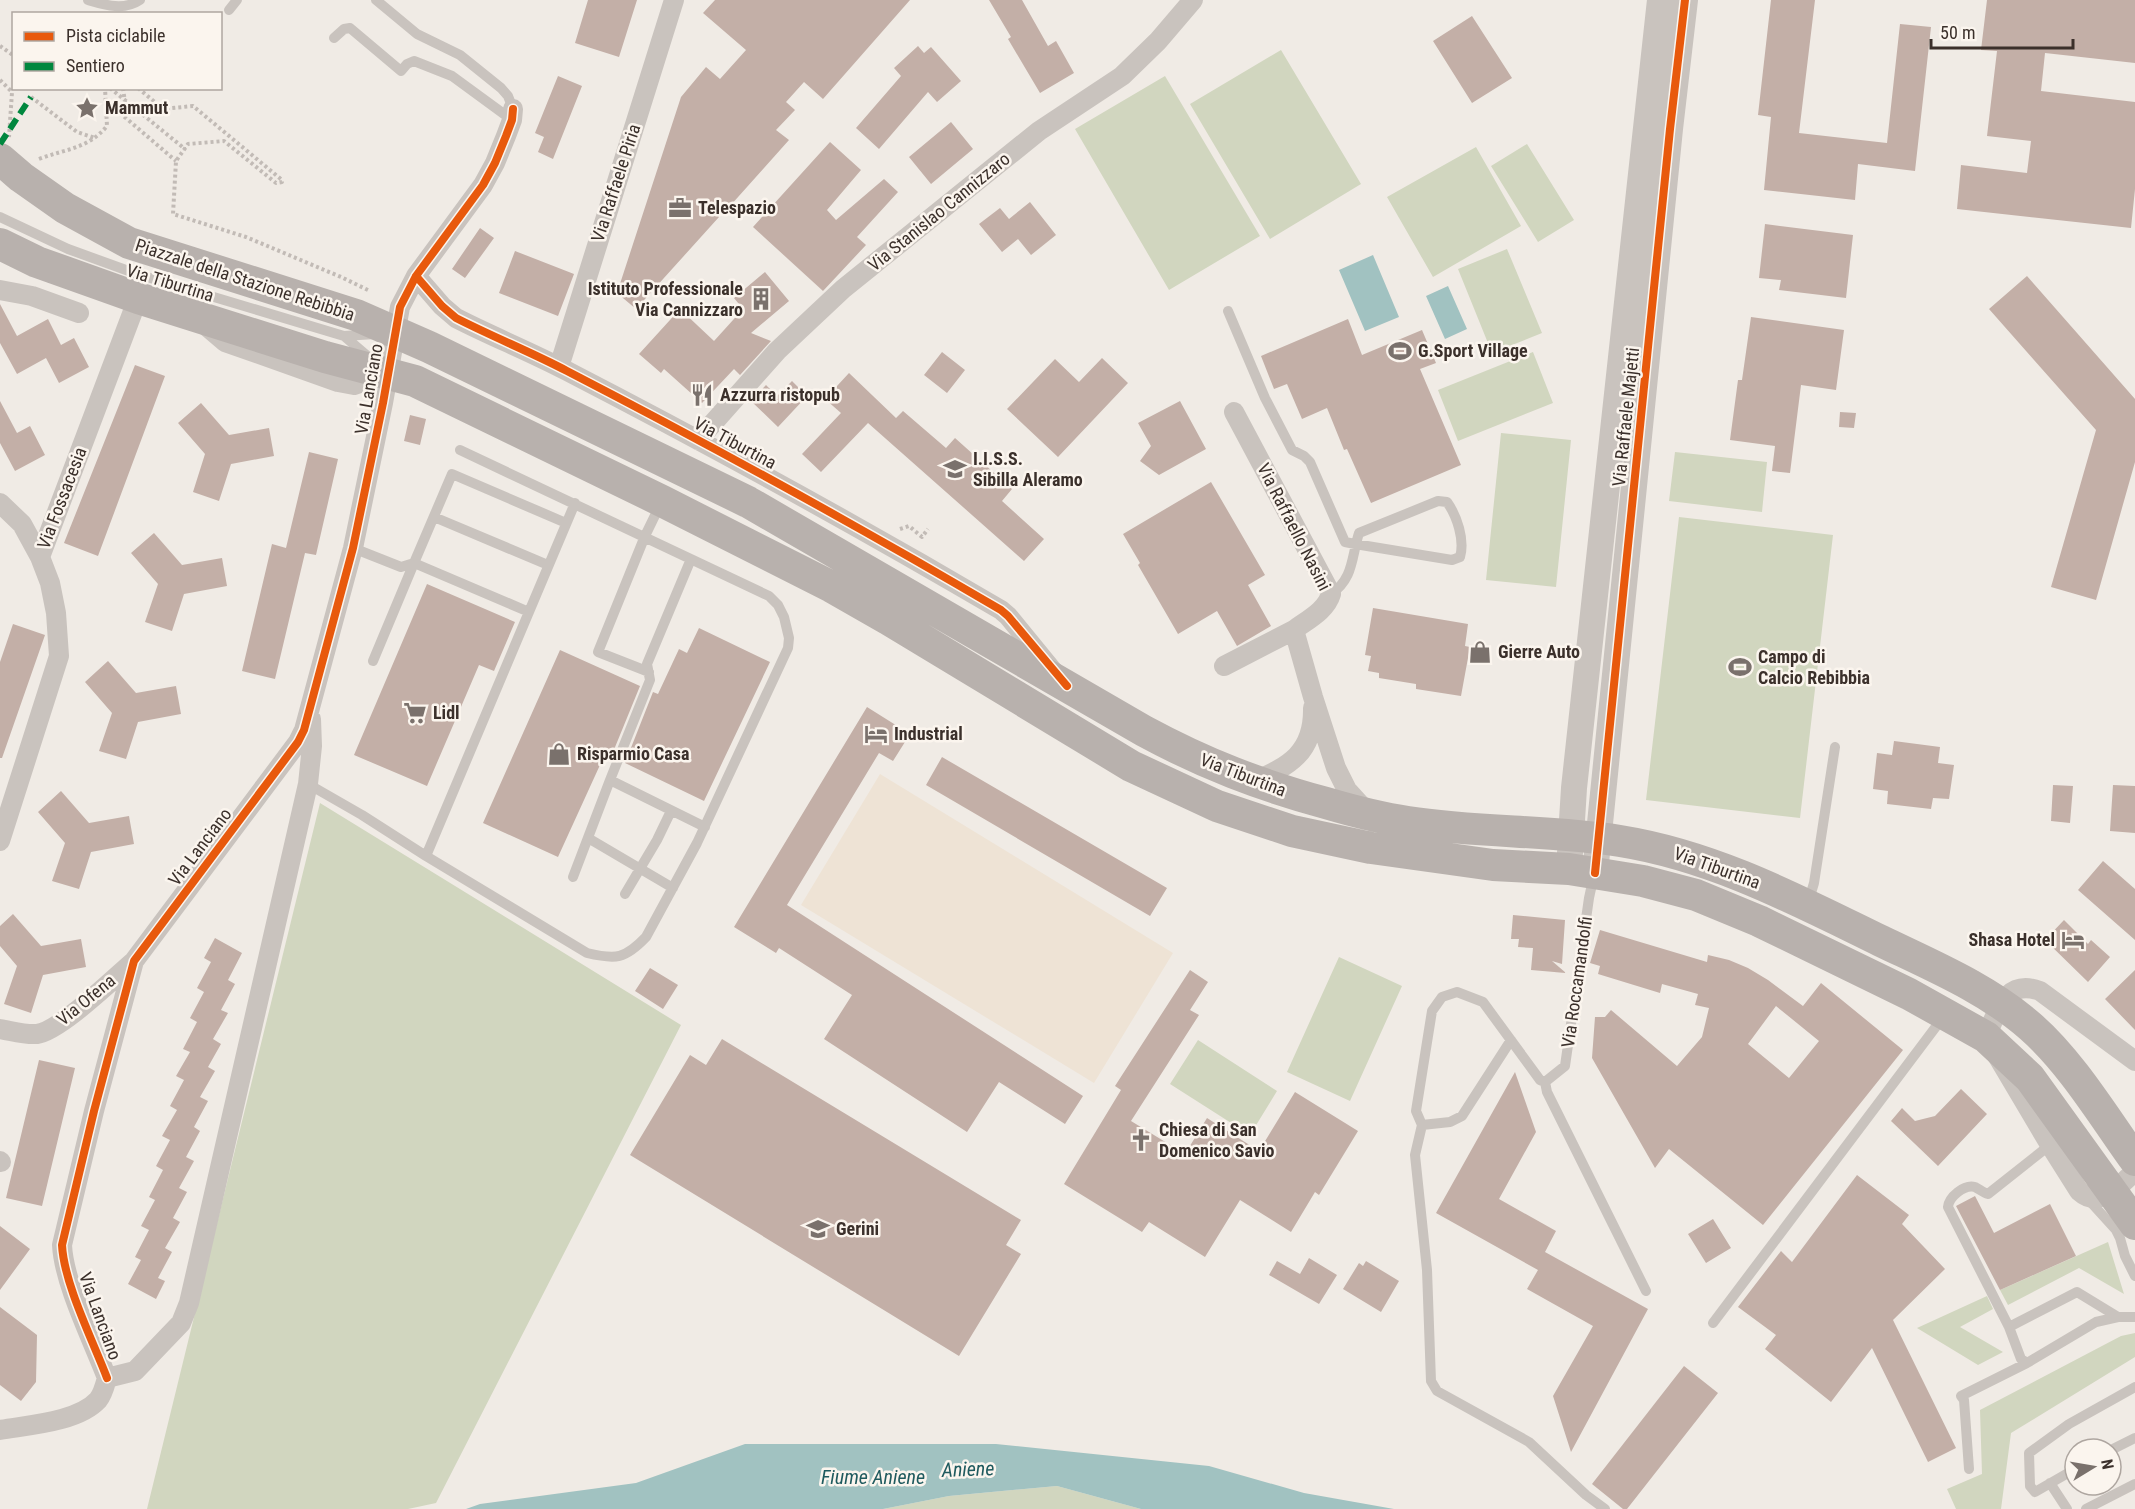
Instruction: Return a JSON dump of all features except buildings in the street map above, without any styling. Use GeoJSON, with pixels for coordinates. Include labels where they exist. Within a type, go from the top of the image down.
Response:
{"type":"FeatureCollection","features":[{"type":"Feature","properties":{"kind":"main road","name":"Piazzale della Stazione Rebibbia"},"geometry":{"type":"LineString","coordinates":[[4,151],[65,208],[114,236],[147,250],[337,308],[397,320]]}},
{"type":"Feature","properties":{"kind":"main road","name":"Via Tiburtina"},"geometry":{"type":"LineString","coordinates":[[0,244],[54,268],[138,298],[325,357],[415,381],[662,501],[832,587],[1131,766],[1197,798],[1281,828],[1371,848],[1493,865],[1582,881],[1655,883],[1725,906],[1840,959],[1946,1014]]}},
{"type":"Feature","properties":{"kind":"main road","name":"Via Tiburtina"},"geometry":{"type":"LineString","coordinates":[[397,320],[440,352],[748,502],[1185,753],[1253,782],[1372,816],[1410,823],[1632,843],[1685,855],[1721,867],[1807,905],[2002,1003],[2032,1028],[2059,1056],[2135,1160]]}},
{"type":"Feature","properties":{"kind":"main road"},"geometry":{"type":"LineString","coordinates":[[1946,1014],[1986,1037],[2030,1078],[2111,1186],[2133,1232]]}},
{"type":"Feature","properties":{"kind":"street","name":"Via Raffaele Piria"},"geometry":{"type":"LineString","coordinates":[[559,367],[674,0]]}},
{"type":"Feature","properties":{"kind":"street","name":"Via Stanislao Cannizzaro"},"geometry":{"type":"LineString","coordinates":[[698,440],[777,351],[843,289],[1040,131],[1122,76],[1158,41],[1193,0]]}},
{"type":"Feature","properties":{"kind":"street","name":"Via Raffaele Majetti"},"geometry":{"type":"LineString","coordinates":[[1585,837],[1610,739],[1658,128],[1660,0]]}},
{"type":"Feature","properties":{"kind":"street","name":"Via Raffaele Majetti"},"geometry":{"type":"LineString","coordinates":[[1585,837],[1580,736],[1658,128],[1685,0]]}},
{"type":"Feature","properties":{"kind":"street","name":"Via Lanciano"},"geometry":{"type":"LineString","coordinates":[[310,714],[312,746],[308,784],[189,1303],[181,1323],[135,1371],[107,1378],[72,1288],[62,1245],[94,1111],[134,961],[298,742],[310,714],[353,548],[397,320],[416,276],[483,185],[495,163],[512,114]]}},
{"type":"Feature","properties":{"kind":"street","name":"Via Tiburtina"},"geometry":{"type":"LineString","coordinates":[[416,276],[442,306],[456,318],[559,367],[698,440],[879,538],[1001,610],[1067,687]]}},
{"type":"Feature","properties":{"kind":"street"},"geometry":{"type":"LineString","coordinates":[[0,290],[32,296],[79,314]]}},
{"type":"Feature","properties":{"kind":"street","name":"Via Fossacesia"},"geometry":{"type":"LineString","coordinates":[[0,841],[59,656],[60,641],[55,605],[40,556],[138,298]]}},
{"type":"Feature","properties":{"kind":"street","name":"Via Raffaello Nasini"},"geometry":{"type":"LineString","coordinates":[[1224,666],[1294,630],[1323,609],[1329,602],[1330,594],[1234,412]]}},
{"type":"Feature","properties":{"kind":"street"},"geometry":{"type":"LineString","coordinates":[[0,503],[22,524],[40,556]]}},
{"type":"Feature","properties":{"kind":"street"},"geometry":{"type":"LineString","coordinates":[[1294,630],[1312,696],[1336,768],[1347,790],[1372,816]]}},
{"type":"Feature","properties":{"kind":"street"},"geometry":{"type":"LineString","coordinates":[[1253,782],[1285,766],[1303,750],[1312,727],[1312,696]]}},
{"type":"Feature","properties":{"kind":"street"},"geometry":{"type":"LineString","coordinates":[[1580,736],[1610,739]]}},
{"type":"Feature","properties":{"kind":"street","name":"Via Roccamandolfi"},"geometry":{"type":"LineString","coordinates":[[1582,881],[1585,837]]}},
{"type":"Feature","properties":{"kind":"street","name":"Via Ofena"},"geometry":{"type":"LineString","coordinates":[[0,1029],[31,1034],[39,1034],[48,1030],[70,1015],[134,961]]}},
{"type":"Feature","properties":{"kind":"street"},"geometry":{"type":"LineString","coordinates":[[2111,1186],[2079,1191],[1986,1037],[2002,1003],[2009,994],[2018,988],[2031,988],[2040,991],[2135,1061]]}},
{"type":"Feature","properties":{"kind":"street"},"geometry":{"type":"LineString","coordinates":[[0,1430],[70,1417],[85,1410],[99,1399],[107,1378]]}},
{"type":"Feature","properties":{"kind":"lane"},"geometry":{"type":"LineString","coordinates":[[88,0],[122,7],[140,0]]}},
{"type":"Feature","properties":{"kind":"lane"},"geometry":{"type":"LineString","coordinates":[[229,10],[237,0]]}},
{"type":"Feature","properties":{"kind":"lane"},"geometry":{"type":"LineString","coordinates":[[376,0],[417,34],[460,55],[501,88],[508,96],[512,114]]}},
{"type":"Feature","properties":{"kind":"lane"},"geometry":{"type":"LineString","coordinates":[[334,38],[344,29],[350,28],[401,70],[414,61],[452,76],[512,114]]}},
{"type":"Feature","properties":{"kind":"lane","name":"Via Tiburtina"},"geometry":{"type":"LineString","coordinates":[[0,217],[68,249],[137,274],[344,336],[387,373]]}},
{"type":"Feature","properties":{"kind":"lane"},"geometry":{"type":"LineString","coordinates":[[1228,311],[1265,399],[1292,450],[1310,462],[1345,542],[1355,544],[1452,560],[1460,557],[1462,551],[1453,510],[1447,502],[1438,501],[1359,533],[1355,544],[1352,567],[1342,586],[1330,594]]}},
{"type":"Feature","properties":{"kind":"lane","name":"Via Tiburtina"},"geometry":{"type":"LineString","coordinates":[[344,336],[397,320]]}},
{"type":"Feature","properties":{"kind":"lane"},"geometry":{"type":"LineString","coordinates":[[308,784],[586,953],[605,957],[621,957],[634,949],[646,937],[705,827],[776,678],[788,648],[789,638],[784,616],[769,596],[460,450]]}},
{"type":"Feature","properties":{"kind":"lane"},"geometry":{"type":"LineString","coordinates":[[373,661],[452,474],[566,523]]}},
{"type":"Feature","properties":{"kind":"lane"},"geometry":{"type":"LineString","coordinates":[[649,672],[598,652],[645,536],[662,501]]}},
{"type":"Feature","properties":{"kind":"lane"},"geometry":{"type":"LineString","coordinates":[[426,856],[574,503]]}},
{"type":"Feature","properties":{"kind":"lane"},"geometry":{"type":"LineString","coordinates":[[434,517],[548,566]]}},
{"type":"Feature","properties":{"kind":"lane"},"geometry":{"type":"LineString","coordinates":[[353,548],[401,567],[414,563],[529,612]]}},
{"type":"Feature","properties":{"kind":"lane"},"geometry":{"type":"LineString","coordinates":[[573,877],[650,680],[647,664],[691,559]]}},
{"type":"Feature","properties":{"kind":"lane"},"geometry":{"type":"LineString","coordinates":[[1807,905],[1815,883],[1835,747]]}},
{"type":"Feature","properties":{"kind":"lane"},"geometry":{"type":"LineString","coordinates":[[610,780],[705,827]]}},
{"type":"Feature","properties":{"kind":"lane"},"geometry":{"type":"LineString","coordinates":[[625,894],[671,812]]}},
{"type":"Feature","properties":{"kind":"lane"},"geometry":{"type":"LineString","coordinates":[[588,838],[673,888]]}},
{"type":"Feature","properties":{"kind":"lane","name":"Via Roccamandolfi"},"geometry":{"type":"LineString","coordinates":[[1545,1082],[1565,1066],[1582,881]]}},
{"type":"Feature","properties":{"kind":"lane"},"geometry":{"type":"LineString","coordinates":[[1605,1509],[1586,1495],[1529,1442],[1437,1390],[1431,1381],[1427,1270],[1415,1155],[1422,1125],[1416,1111],[1432,1011],[1442,997],[1457,992],[1483,1002],[1540,1080],[1545,1082],[1547,1092],[1646,1291]]}},
{"type":"Feature","properties":{"kind":"lane"},"geometry":{"type":"LineString","coordinates":[[1713,1323],[1946,1014]]}},
{"type":"Feature","properties":{"kind":"lane"},"geometry":{"type":"LineString","coordinates":[[1422,1125],[1450,1122],[1462,1116],[1511,1040]]}},
{"type":"Feature","properties":{"kind":"lane"},"geometry":{"type":"LineString","coordinates":[[2026,1363],[2021,1359],[2009,1327],[1948,1207],[1948,1202],[1967,1187],[1975,1187],[1988,1194],[2050,1145]]}},
{"type":"Feature","properties":{"kind":"lane"},"geometry":{"type":"LineString","coordinates":[[2111,1186],[2116,1230],[2135,1276]]}},
{"type":"Feature","properties":{"kind":"lane"},"geometry":{"type":"LineString","coordinates":[[2125,1256],[2133,1232]]}},
{"type":"Feature","properties":{"kind":"lane"},"geometry":{"type":"LineString","coordinates":[[2009,1327],[2078,1292],[2118,1317]]}},
{"type":"Feature","properties":{"kind":"lane"},"geometry":{"type":"LineString","coordinates":[[1969,1469],[1964,1400],[1961,1396],[2026,1363],[2096,1322],[2118,1317],[2135,1317]]}},
{"type":"Feature","properties":{"kind":"lane"},"geometry":{"type":"LineString","coordinates":[[2063,1476],[2035,1492],[2030,1486],[2029,1454],[2069,1424],[2135,1387]]}},
{"type":"Feature","properties":{"kind":"lane"},"geometry":{"type":"LineString","coordinates":[[2050,1483],[2067,1509]]}},
{"type":"Feature","properties":{"kind":"lane"},"geometry":{"type":"LineString","coordinates":[[2086,1509],[2135,1484]]}},
{"type":"Feature","properties":{"kind":"path"},"geometry":{"type":"LineString","coordinates":[[0,80],[12,92],[4,151]]}},
{"type":"Feature","properties":{"kind":"path"},"geometry":{"type":"LineString","coordinates":[[37,160],[97,139],[107,126],[105,90]]}},
{"type":"Feature","properties":{"kind":"path"},"geometry":{"type":"LineString","coordinates":[[113,90],[185,148]]}},
{"type":"Feature","properties":{"kind":"path"},"geometry":{"type":"LineString","coordinates":[[123,90],[127,119]]}},
{"type":"Feature","properties":{"kind":"path"},"geometry":{"type":"LineString","coordinates":[[140,90],[163,110],[193,106],[282,182],[276,183],[224,141],[188,144],[176,161],[173,214],[246,237],[341,277],[397,320]]}},
{"type":"Feature","properties":{"kind":"path"},"geometry":{"type":"LineString","coordinates":[[31,97],[77,132],[97,139]]}},
{"type":"Feature","properties":{"kind":"path"},"geometry":{"type":"LineString","coordinates":[[106,101],[176,161]]}},
{"type":"Feature","properties":{"kind":"path"},"geometry":{"type":"LineString","coordinates":[[900,529],[909,526],[922,537],[928,529]]}},
{"type":"Feature","properties":{"kind":"green space"},"geometry":{"type":"Polygon","coordinates":[[[1281,50],[1361,184],[1270,239],[1190,104],[1281,50]]]}},
{"type":"Feature","properties":{"kind":"green space"},"geometry":{"type":"Polygon","coordinates":[[[1165,76],[1260,236],[1169,290],[1075,129],[1165,76]]]}},
{"type":"Feature","properties":{"kind":"green space"},"geometry":{"type":"Polygon","coordinates":[[[1527,144],[1574,220],[1538,242],[1491,166],[1527,144]]]}},
{"type":"Feature","properties":{"kind":"green space"},"geometry":{"type":"Polygon","coordinates":[[[1476,147],[1521,226],[1433,277],[1387,197],[1476,147]]]}},
{"type":"Feature","properties":{"kind":"green space"},"geometry":{"type":"Polygon","coordinates":[[[1507,249],[1542,333],[1492,353],[1458,269],[1507,249]]]}},
{"type":"Feature","properties":{"kind":"green space"},"geometry":{"type":"Polygon","coordinates":[[[1533,352],[1553,403],[1458,441],[1438,390],[1533,352]]]}},
{"type":"Feature","properties":{"kind":"green space"},"geometry":{"type":"Polygon","coordinates":[[[1501,433],[1571,440],[1556,587],[1486,580],[1501,433]]]}},
{"type":"Feature","properties":{"kind":"green space"},"geometry":{"type":"Polygon","coordinates":[[[1675,452],[1767,462],[1762,512],[1669,501],[1675,452]]]}},
{"type":"Feature","properties":{"kind":"green space","name":"Campo di Calcio Rebibbia"},"geometry":{"type":"Polygon","coordinates":[[[1679,517],[1833,535],[1800,818],[1646,800],[1679,517]]]}},
{"type":"Feature","properties":{"kind":"green space"},"geometry":{"type":"Polygon","coordinates":[[[320,803],[681,1025],[436,1503],[408,1509],[147,1509],[320,803]]]}},
{"type":"Feature","properties":{"kind":"green space"},"geometry":{"type":"Polygon","coordinates":[[[1339,957],[1402,986],[1350,1101],[1287,1072],[1339,957]]]}},
{"type":"Feature","properties":{"kind":"green space"},"geometry":{"type":"Polygon","coordinates":[[[1198,1040],[1277,1091],[1250,1135],[1170,1084],[1198,1040]]]}},
{"type":"Feature","properties":{"kind":"green space"},"geometry":{"type":"Polygon","coordinates":[[[2108,1242],[2124,1294],[2079,1268],[2008,1305],[2000,1290],[2108,1242]]]}},
{"type":"Feature","properties":{"kind":"green space"},"geometry":{"type":"Polygon","coordinates":[[[1987,1296],[1993,1309],[1960,1327],[2003,1352],[1978,1365],[1917,1328],[1987,1296]]]}},
{"type":"Feature","properties":{"kind":"green space"},"geometry":{"type":"Polygon","coordinates":[[[2135,1333],[2135,1357],[2011,1433],[2001,1509],[1956,1509],[1947,1489],[1982,1474],[1980,1410],[2121,1336],[2135,1333]]]}},
{"type":"Feature","properties":{"kind":"green space"},"geometry":{"type":"Polygon","coordinates":[[[1057,1486],[1141,1509],[883,1509],[949,1496],[1057,1486]]]}},
{"type":"Feature","properties":{"kind":"shaded area"},"geometry":{"type":"Polygon","coordinates":[[[880,774],[1173,953],[1094,1083],[801,905],[880,774]]]}},
{"type":"Feature","properties":{"kind":"water"},"geometry":{"type":"Polygon","coordinates":[[[1373,255],[1399,317],[1365,331],[1339,270],[1373,255]]]}},
{"type":"Feature","properties":{"kind":"water"},"geometry":{"type":"Polygon","coordinates":[[[1448,286],[1467,329],[1445,339],[1426,296],[1448,286]]]}},
{"type":"Feature","properties":{"kind":"water","name":"Fiume Aniene"},"geometry":{"type":"Polygon","coordinates":[[[745,1444],[996,1444],[1209,1466],[1304,1493],[1394,1509],[1141,1509],[1057,1486],[949,1496],[883,1509],[466,1509],[480,1504],[636,1483],[745,1444]]]}},
{"type":"Feature","properties":{"kind":"marked path"},"geometry":{"type":"LineString","coordinates":[[0,144],[31,97]]}},
{"type":"Feature","properties":{"kind":"cycle path"},"geometry":{"type":"LineString","coordinates":[[1595,873],[1685,0]]}},
{"type":"Feature","properties":{"kind":"cycle path"},"geometry":{"type":"LineString","coordinates":[[107,1378],[73,1294],[62,1245],[94,1111],[134,961],[298,742],[304,730],[353,548],[400,307],[416,276],[483,185],[506,136],[513,109]]}},
{"type":"Feature","properties":{"kind":"cycle path"},"geometry":{"type":"LineString","coordinates":[[416,276],[442,306],[456,318],[553,364],[677,429],[1001,610],[1067,686]]}},
{"type":"Feature","properties":{"kind":"place","name":"Mammut"},"geometry":{"type":"Point","coordinates":[87,108]}},
{"type":"Feature","properties":{"kind":"place","name":"Telespazio"},"geometry":{"type":"Point","coordinates":[680,208]}},
{"type":"Feature","properties":{"kind":"place","name":"Istituto Professionale Via Cannizzaro"},"geometry":{"type":"Point","coordinates":[761,299]}},
{"type":"Feature","properties":{"kind":"place","name":"G.Sport Village"},"geometry":{"type":"Point","coordinates":[1400,351]}},
{"type":"Feature","properties":{"kind":"place","name":"Azzurra ristopub"},"geometry":{"type":"Point","coordinates":[702,395]}},
{"type":"Feature","properties":{"kind":"place","name":"I.I.S.S. Sibilla Aleramo"},"geometry":{"type":"Point","coordinates":[955,469]}},
{"type":"Feature","properties":{"kind":"place","name":"Gierre Auto"},"geometry":{"type":"Point","coordinates":[1480,652]}},
{"type":"Feature","properties":{"kind":"place","name":"Campo di Calcio Rebibbia"},"geometry":{"type":"Point","coordinates":[1740,667]}},
{"type":"Feature","properties":{"kind":"place","name":"Lidl"},"geometry":{"type":"Point","coordinates":[415,713]}},
{"type":"Feature","properties":{"kind":"place","name":"Industrial"},"geometry":{"type":"Point","coordinates":[876,734]}},
{"type":"Feature","properties":{"kind":"place","name":"Risparmio Casa"},"geometry":{"type":"Point","coordinates":[559,754]}},
{"type":"Feature","properties":{"kind":"place","name":"Shasa Hotel"},"geometry":{"type":"Point","coordinates":[2073,940]}},
{"type":"Feature","properties":{"kind":"place","name":"Chiesa di San Domenico Savio"},"geometry":{"type":"Point","coordinates":[1141,1140]}},
{"type":"Feature","properties":{"kind":"place","name":"Gerini"},"geometry":{"type":"Point","coordinates":[818,1229]}},
{"type":"Feature","properties":{"kind":"water label","name":"Aniene"},"geometry":{"type":"Point","coordinates":[968,1469]}}]}
